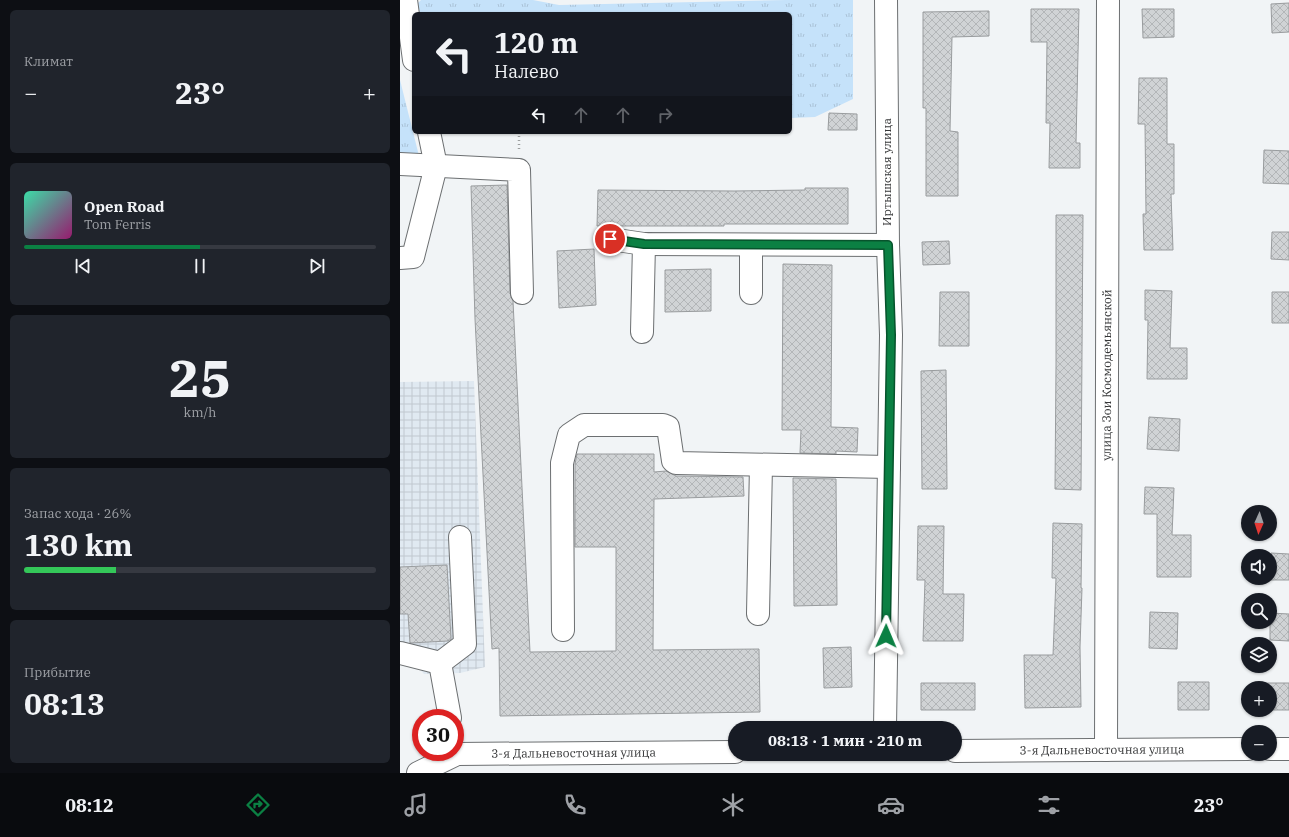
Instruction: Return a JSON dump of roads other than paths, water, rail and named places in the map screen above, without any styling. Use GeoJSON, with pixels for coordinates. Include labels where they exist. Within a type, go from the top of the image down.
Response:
{"type":"FeatureCollection","features":[{"type":"Feature","properties":{"kind":"street"},"geometry":{"type":"LineString","coordinates":[[406,0],[412,45]]}},
{"type":"Feature","properties":{"kind":"street","name":"Иртышская улица"},"geometry":{"type":"LineString","coordinates":[[885,721],[891,335],[888,245],[886,0]]}},
{"type":"Feature","properties":{"kind":"street","name":"улица Зои Космодемьянской"},"geometry":{"type":"LineString","coordinates":[[1106,750],[1108,0]]}},
{"type":"Feature","properties":{"kind":"street"},"geometry":{"type":"LineString","coordinates":[[400,258],[413,257],[436,166],[429,134]]}},
{"type":"Feature","properties":{"kind":"street"},"geometry":{"type":"LineString","coordinates":[[400,164],[519,170],[522,293]]}},
{"type":"Feature","properties":{"kind":"street"},"geometry":{"type":"LineString","coordinates":[[610,239],[644,244],[888,245]]}},
{"type":"Feature","properties":{"kind":"street"},"geometry":{"type":"LineString","coordinates":[[642,332],[644,244]]}},
{"type":"Feature","properties":{"kind":"street"},"geometry":{"type":"LineString","coordinates":[[751,244],[751,293]]}},
{"type":"Feature","properties":{"kind":"street"},"geometry":{"type":"LineString","coordinates":[[563,630],[562,463],[569,435],[584,425],[663,425],[668,427],[673,461],[676,463],[889,467]]}},
{"type":"Feature","properties":{"kind":"street"},"geometry":{"type":"LineString","coordinates":[[758,614],[761,465]]}},
{"type":"Feature","properties":{"kind":"street"},"geometry":{"type":"LineString","coordinates":[[440,663],[465,644],[460,537]]}},
{"type":"Feature","properties":{"kind":"street"},"geometry":{"type":"LineString","coordinates":[[400,653],[440,663]]}},
{"type":"Feature","properties":{"kind":"street"},"geometry":{"type":"LineString","coordinates":[[440,663],[448,709]]}},
{"type":"Feature","properties":{"kind":"street","name":"3-я Дальневосточная улица"},"geometry":{"type":"LineString","coordinates":[[962,751],[1241,749]]}},
{"type":"Feature","properties":{"kind":"street"},"geometry":{"type":"LineString","coordinates":[[1277,749],[1289,749]]}},
{"type":"Feature","properties":{"kind":"street","name":"3-я Дальневосточная улица"},"geometry":{"type":"LineString","coordinates":[[464,750],[536,763],[728,752]]}},
{"type":"Feature","properties":{"kind":"street","name":"3-я Дальневосточная улица"},"geometry":{"type":"LineString","coordinates":[[418,773],[436,761]]}}]}
